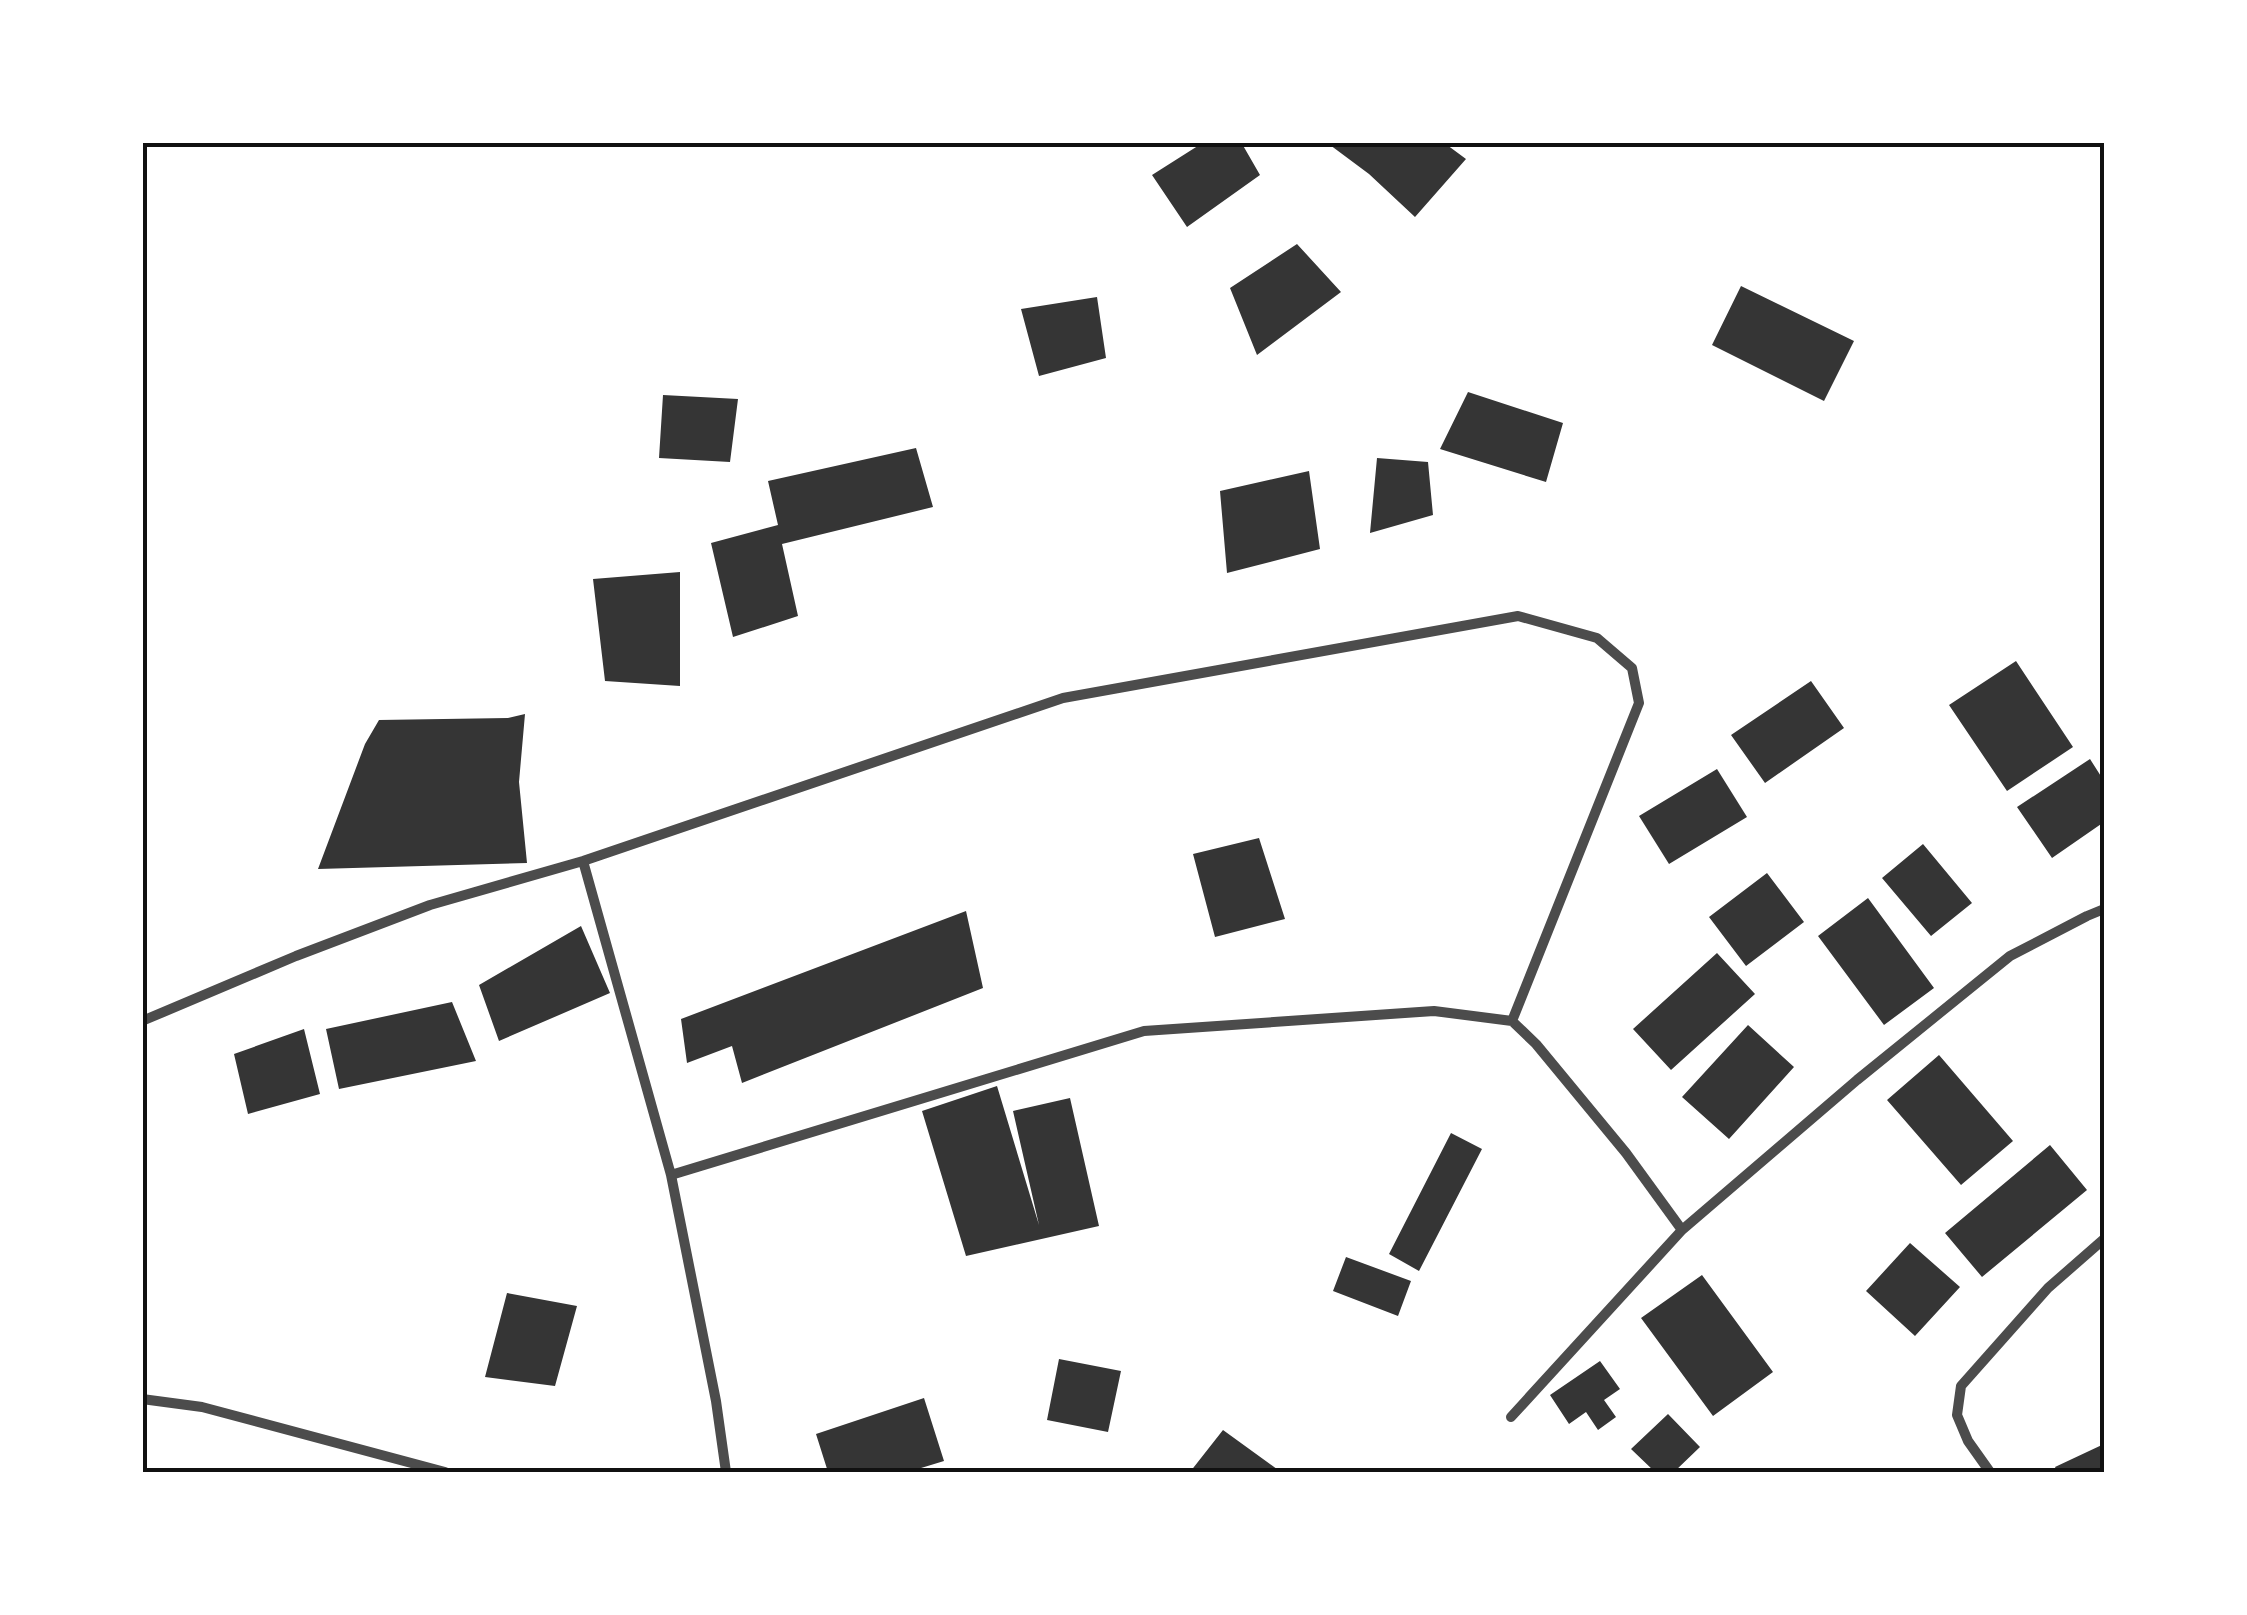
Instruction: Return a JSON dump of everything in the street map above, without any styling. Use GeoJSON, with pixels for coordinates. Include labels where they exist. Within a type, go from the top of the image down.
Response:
{"type":"FeatureCollection","features":[{"type":"Feature","properties":{"kind":"street"},"geometry":{"type":"LineString","coordinates":[[142,1021],[430,905],[583,861],[1063,698],[1518,616],[1597,638],[1632,668],[1639,703],[1512,1021]]}},
{"type":"Feature","properties":{"kind":"street"},"geometry":{"type":"LineString","coordinates":[[583,861],[671,1175],[716,1401],[726,1472]]}},
{"type":"Feature","properties":{"kind":"street"},"geometry":{"type":"LineString","coordinates":[[1511,1417],[1682,1230],[1857,1080],[2010,956],[2104,909]]}},
{"type":"Feature","properties":{"kind":"street"},"geometry":{"type":"LineString","coordinates":[[671,1175],[1144,1031],[1434,1011],[1512,1021],[1536,1044],[1626,1153],[1682,1230]]}},
{"type":"Feature","properties":{"kind":"street"},"geometry":{"type":"LineString","coordinates":[[1990,1472],[1968,1441],[1957,1415],[1961,1386],[2048,1288],[2104,1239]]}},
{"type":"Feature","properties":{"kind":"street"},"geometry":{"type":"LineString","coordinates":[[142,1398],[202,1407],[445,1472]]}},
{"type":"Feature","properties":{"kind":"building"},"geometry":{"type":"Polygon","coordinates":[[[1204,142],[1241,142],[1260,175],[1187,227],[1152,175],[1204,142]]]}},
{"type":"Feature","properties":{"kind":"building"},"geometry":{"type":"Polygon","coordinates":[[[1326,142],[1443,142],[1466,159],[1415,217],[1369,174],[1326,142]]]}},
{"type":"Feature","properties":{"kind":"building"},"geometry":{"type":"Polygon","coordinates":[[[1297,244],[1341,292],[1257,355],[1230,288],[1297,244]]]}},
{"type":"Feature","properties":{"kind":"building"},"geometry":{"type":"Polygon","coordinates":[[[1741,286],[1854,341],[1824,401],[1712,345],[1741,286]]]}},
{"type":"Feature","properties":{"kind":"building"},"geometry":{"type":"Polygon","coordinates":[[[1097,297],[1106,358],[1039,376],[1021,309],[1097,297]]]}},
{"type":"Feature","properties":{"kind":"building"},"geometry":{"type":"Polygon","coordinates":[[[1468,392],[1563,423],[1546,482],[1440,449],[1468,392]]]}},
{"type":"Feature","properties":{"kind":"building"},"geometry":{"type":"Polygon","coordinates":[[[663,395],[738,399],[730,462],[659,458],[663,395]]]}},
{"type":"Feature","properties":{"kind":"building"},"geometry":{"type":"Polygon","coordinates":[[[916,448],[933,507],[782,544],[798,616],[733,637],[711,543],[778,525],[768,481],[916,448]]]}},
{"type":"Feature","properties":{"kind":"building"},"geometry":{"type":"Polygon","coordinates":[[[1377,458],[1428,462],[1433,515],[1370,533],[1377,458]]]}},
{"type":"Feature","properties":{"kind":"building"},"geometry":{"type":"Polygon","coordinates":[[[1309,471],[1320,549],[1227,573],[1220,491],[1309,471]]]}},
{"type":"Feature","properties":{"kind":"building"},"geometry":{"type":"Polygon","coordinates":[[[680,572],[680,686],[605,681],[593,579],[680,572]]]}},
{"type":"Feature","properties":{"kind":"building"},"geometry":{"type":"Polygon","coordinates":[[[2016,661],[2073,747],[2007,791],[1949,705],[2016,661]]]}},
{"type":"Feature","properties":{"kind":"building"},"geometry":{"type":"Polygon","coordinates":[[[1811,681],[1844,728],[1765,783],[1731,735],[1811,681]]]}},
{"type":"Feature","properties":{"kind":"building"},"geometry":{"type":"Polygon","coordinates":[[[525,714],[519,782],[527,863],[318,869],[365,744],[379,720],[508,718],[525,714]]]}},
{"type":"Feature","properties":{"kind":"building"},"geometry":{"type":"Polygon","coordinates":[[[2090,759],[2104,781],[2104,822],[2052,858],[2017,807],[2090,759]]]}},
{"type":"Feature","properties":{"kind":"building"},"geometry":{"type":"Polygon","coordinates":[[[1717,769],[1747,817],[1669,864],[1639,816],[1717,769]]]}},
{"type":"Feature","properties":{"kind":"building"},"geometry":{"type":"Polygon","coordinates":[[[1259,838],[1285,919],[1215,937],[1193,854],[1259,838]]]}},
{"type":"Feature","properties":{"kind":"building"},"geometry":{"type":"Polygon","coordinates":[[[1923,844],[1972,903],[1931,936],[1882,878],[1923,844]]]}},
{"type":"Feature","properties":{"kind":"building"},"geometry":{"type":"Polygon","coordinates":[[[1767,873],[1804,922],[1746,966],[1709,917],[1767,873]]]}},
{"type":"Feature","properties":{"kind":"building"},"geometry":{"type":"Polygon","coordinates":[[[1868,898],[1934,988],[1884,1025],[1818,936],[1868,898]]]}},
{"type":"Feature","properties":{"kind":"building"},"geometry":{"type":"Polygon","coordinates":[[[966,911],[983,988],[742,1083],[732,1046],[687,1063],[681,1019],[966,911]]]}},
{"type":"Feature","properties":{"kind":"building"},"geometry":{"type":"Polygon","coordinates":[[[581,926],[610,993],[499,1041],[479,985],[581,926]]]}},
{"type":"Feature","properties":{"kind":"building"},"geometry":{"type":"Polygon","coordinates":[[[1717,953],[1755,994],[1671,1070],[1633,1029],[1717,953]]]}},
{"type":"Feature","properties":{"kind":"building"},"geometry":{"type":"Polygon","coordinates":[[[452,1002],[476,1061],[339,1089],[326,1029],[452,1002]]]}},
{"type":"Feature","properties":{"kind":"building"},"geometry":{"type":"Polygon","coordinates":[[[1748,1025],[1794,1067],[1729,1139],[1682,1097],[1748,1025]]]}},
{"type":"Feature","properties":{"kind":"building"},"geometry":{"type":"Polygon","coordinates":[[[304,1029],[320,1094],[248,1114],[234,1054],[304,1029]]]}},
{"type":"Feature","properties":{"kind":"building"},"geometry":{"type":"Polygon","coordinates":[[[1939,1055],[2013,1141],[1961,1185],[1887,1100],[1939,1055]]]}},
{"type":"Feature","properties":{"kind":"building"},"geometry":{"type":"Polygon","coordinates":[[[997,1086],[1039,1225],[1013,1111],[1070,1098],[1099,1226],[966,1256],[922,1111],[997,1086]]]}},
{"type":"Feature","properties":{"kind":"building"},"geometry":{"type":"Polygon","coordinates":[[[1451,1133],[1482,1149],[1419,1271],[1389,1254],[1451,1133]]]}},
{"type":"Feature","properties":{"kind":"building"},"geometry":{"type":"Polygon","coordinates":[[[2050,1145],[2087,1190],[1982,1277],[1945,1233],[2050,1145]]]}},
{"type":"Feature","properties":{"kind":"building"},"geometry":{"type":"Polygon","coordinates":[[[1910,1243],[1960,1287],[1915,1336],[1866,1291],[1910,1243]]]}},
{"type":"Feature","properties":{"kind":"building"},"geometry":{"type":"Polygon","coordinates":[[[1346,1257],[1411,1281],[1398,1316],[1333,1291],[1346,1257]]]}},
{"type":"Feature","properties":{"kind":"building"},"geometry":{"type":"Polygon","coordinates":[[[1702,1275],[1773,1372],[1713,1416],[1641,1318],[1702,1275]]]}},
{"type":"Feature","properties":{"kind":"building"},"geometry":{"type":"Polygon","coordinates":[[[507,1293],[577,1306],[555,1386],[485,1377],[507,1293]]]}},
{"type":"Feature","properties":{"kind":"building"},"geometry":{"type":"Polygon","coordinates":[[[1059,1359],[1121,1371],[1108,1432],[1047,1420],[1059,1359]]]}},
{"type":"Feature","properties":{"kind":"building"},"geometry":{"type":"Polygon","coordinates":[[[1600,1361],[1620,1389],[1604,1400],[1616,1417],[1598,1430],[1586,1412],[1569,1424],[1550,1395],[1600,1361]]]}},
{"type":"Feature","properties":{"kind":"building"},"geometry":{"type":"Polygon","coordinates":[[[924,1398],[944,1461],[908,1472],[828,1472],[816,1434],[924,1398]]]}},
{"type":"Feature","properties":{"kind":"building"},"geometry":{"type":"Polygon","coordinates":[[[1668,1414],[1700,1447],[1674,1472],[1655,1472],[1631,1449],[1668,1414]]]}},
{"type":"Feature","properties":{"kind":"building"},"geometry":{"type":"Polygon","coordinates":[[[1223,1430],[1281,1472],[1190,1472],[1223,1430]]]}},
{"type":"Feature","properties":{"kind":"building"},"geometry":{"type":"Polygon","coordinates":[[[2104,1444],[2104,1472],[2057,1472],[2055,1467],[2104,1444]]]}}]}
